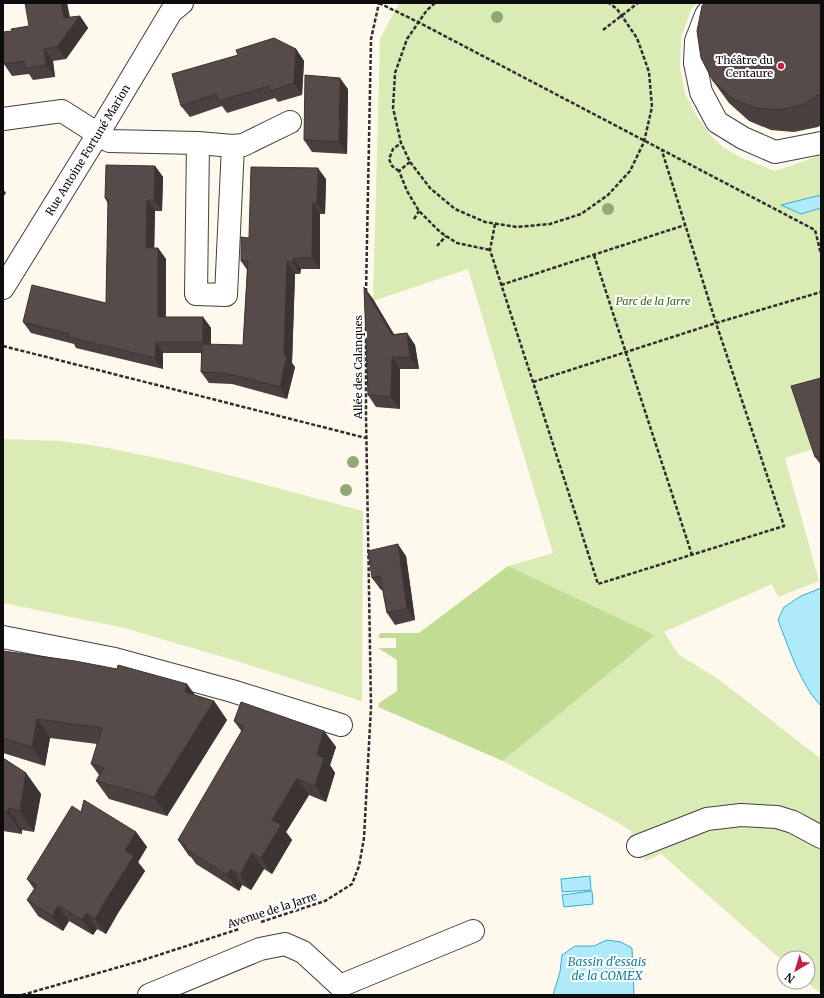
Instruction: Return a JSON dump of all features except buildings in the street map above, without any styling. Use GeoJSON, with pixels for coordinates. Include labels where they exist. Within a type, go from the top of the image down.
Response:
{"type":"FeatureCollection","features":[{"type":"Feature","properties":{"kind":"street"},"geometry":{"type":"LineString","coordinates":[[715,3],[706,15],[696,41],[695,63],[701,92],[717,122],[743,138],[775,152],[821,144]]}},
{"type":"Feature","properties":{"kind":"street","name":"Rue Antoine Fortuné Marion"},"geometry":{"type":"LineString","coordinates":[[3,288],[175,6]]}},
{"type":"Feature","properties":{"kind":"street"},"geometry":{"type":"LineString","coordinates":[[3,119],[62,111],[109,141],[198,143],[233,146],[243,145],[290,122]]}},
{"type":"Feature","properties":{"kind":"street"},"geometry":{"type":"LineString","coordinates":[[198,143],[196,294],[226,295],[233,146]]}},
{"type":"Feature","properties":{"kind":"street"},"geometry":{"type":"LineString","coordinates":[[3,637],[123,661],[232,691],[342,725]]}},
{"type":"Feature","properties":{"kind":"street"},"geometry":{"type":"LineString","coordinates":[[638,846],[707,819],[742,815],[777,817],[793,822],[821,837]]}},
{"type":"Feature","properties":{"kind":"street"},"geometry":{"type":"LineString","coordinates":[[149,995],[260,949],[285,944],[303,952],[340,986],[473,931]]}},
{"type":"Feature","properties":{"kind":"path"},"geometry":{"type":"LineString","coordinates":[[366,295],[371,39],[378,3],[418,22],[644,142],[815,230],[821,254]]}},
{"type":"Feature","properties":{"kind":"path"},"geometry":{"type":"LineString","coordinates":[[435,3],[427,10],[406,39],[395,73],[393,108],[401,143],[410,162],[430,188],[455,208],[485,222],[517,227],[550,224],[581,214],[608,195],[617,186],[630,171],[644,142],[652,107],[649,72],[637,38],[617,9],[609,3]]}},
{"type":"Feature","properties":{"kind":"path"},"geometry":{"type":"LineString","coordinates":[[603,30],[638,3]]}},
{"type":"Feature","properties":{"kind":"path"},"geometry":{"type":"LineString","coordinates":[[401,143],[393,149],[389,159],[392,166],[399,171],[407,191],[419,211],[446,236],[457,242],[490,250]]}},
{"type":"Feature","properties":{"kind":"path"},"geometry":{"type":"LineString","coordinates":[[495,224],[490,250],[598,584],[784,526],[716,323],[662,151]]}},
{"type":"Feature","properties":{"kind":"path"},"geometry":{"type":"LineString","coordinates":[[399,171],[410,162]]}},
{"type":"Feature","properties":{"kind":"path"},"geometry":{"type":"LineString","coordinates":[[414,220],[419,211]]}},
{"type":"Feature","properties":{"kind":"path"},"geometry":{"type":"LineString","coordinates":[[502,285],[685,225]]}},
{"type":"Feature","properties":{"kind":"path"},"geometry":{"type":"LineString","coordinates":[[437,246],[446,236]]}},
{"type":"Feature","properties":{"kind":"path"},"geometry":{"type":"LineString","coordinates":[[594,255],[692,555]]}},
{"type":"Feature","properties":{"kind":"path"},"geometry":{"type":"LineString","coordinates":[[533,382],[716,323],[821,292]]}},
{"type":"Feature","properties":{"kind":"path","name":"Allée des Calanques"},"geometry":{"type":"LineString","coordinates":[[366,319],[366,438],[371,707]]}},
{"type":"Feature","properties":{"kind":"path"},"geometry":{"type":"LineString","coordinates":[[3,346],[366,438]]}},
{"type":"Feature","properties":{"kind":"path","name":"Avenue de la Jarre"},"geometry":{"type":"LineString","coordinates":[[258,923],[325,901],[352,884],[360,866],[364,838],[371,707]]}},
{"type":"Feature","properties":{"kind":"path","name":"Avenue de la Jarre"},"geometry":{"type":"LineString","coordinates":[[22,995],[140,961],[244,927]]}},
{"type":"Feature","properties":{"kind":"green space","name":"Parc de la Jarre"},"geometry":{"type":"Polygon","coordinates":[[[399,3],[697,3],[691,10],[681,38],[680,68],[686,96],[697,116],[711,136],[724,148],[744,159],[775,171],[821,155],[821,397],[817,448],[785,458],[819,581],[778,597],[772,584],[664,632],[679,655],[717,678],[821,759],[821,994],[816,990],[816,950],[776,950],[776,955],[661,854],[645,861],[631,831],[503,761],[655,635],[508,566],[553,553],[468,269],[373,301],[380,39],[399,3]]]}},
{"type":"Feature","properties":{"kind":"green space"},"geometry":{"type":"Polygon","coordinates":[[[3,439],[61,441],[103,447],[181,463],[363,511],[362,702],[240,662],[124,628],[3,603],[3,439]]]}},
{"type":"Feature","properties":{"kind":"green space"},"geometry":{"type":"Polygon","coordinates":[[[508,566],[655,635],[503,761],[378,707],[379,703],[397,691],[397,660],[378,648],[396,648],[396,638],[378,638],[380,633],[419,633],[508,566]]]}},
{"type":"Feature","properties":{"kind":"water"},"geometry":{"type":"Polygon","coordinates":[[[821,195],[821,208],[801,214],[781,205],[821,195]]]}},
{"type":"Feature","properties":{"kind":"water"},"geometry":{"type":"Polygon","coordinates":[[[821,588],[821,706],[801,677],[778,620],[784,607],[801,596],[821,588]]]}},
{"type":"Feature","properties":{"kind":"water"},"geometry":{"type":"Polygon","coordinates":[[[590,876],[591,890],[562,892],[561,879],[590,876]]]}},
{"type":"Feature","properties":{"kind":"water"},"geometry":{"type":"Polygon","coordinates":[[[592,891],[593,904],[564,907],[562,895],[592,891]]]}},
{"type":"Feature","properties":{"kind":"water","name":"Bassin d'essais de la COMEX"},"geometry":{"type":"Polygon","coordinates":[[[607,940],[621,942],[632,948],[634,995],[553,995],[560,972],[562,955],[575,946],[594,946],[607,940]]]}},
{"type":"Feature","properties":{"kind":"place","name":"Théâtre du Centaure"},"geometry":{"type":"Point","coordinates":[781,66]}}]}
